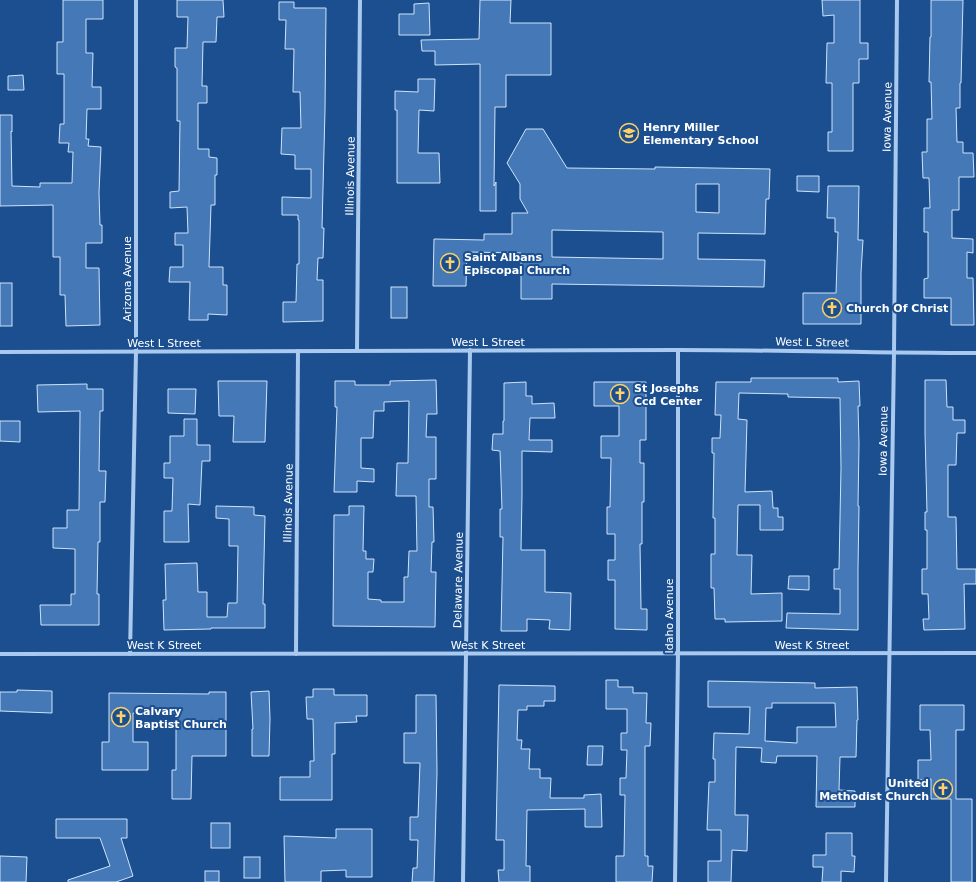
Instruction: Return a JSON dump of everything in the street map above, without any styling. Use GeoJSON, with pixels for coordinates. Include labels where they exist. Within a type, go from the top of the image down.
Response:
{"type":"FeatureCollection","features":[{"type":"Feature","properties":{"kind":"street","name":"Arizona Avenue"},"geometry":{"type":"LineString","coordinates":[[130,654],[136,352],[136,0]]}},
{"type":"Feature","properties":{"kind":"street","name":"Illinois Avenue"},"geometry":{"type":"LineString","coordinates":[[357,352],[360,0]]}},
{"type":"Feature","properties":{"kind":"street","name":"Iowa Avenue"},"geometry":{"type":"LineString","coordinates":[[886,882],[898,0]]}},
{"type":"Feature","properties":{"kind":"street","name":"Delaware Avenue"},"geometry":{"type":"LineString","coordinates":[[463,882],[470,350]]}},
{"type":"Feature","properties":{"kind":"street","name":"Idaho Avenue"},"geometry":{"type":"LineString","coordinates":[[675,882],[678,654],[678,350]]}},
{"type":"Feature","properties":{"kind":"street","name":"West L Street"},"geometry":{"type":"LineString","coordinates":[[0,352],[776,350],[894,353],[976,353]]}},
{"type":"Feature","properties":{"kind":"street","name":"Illinois Avenue"},"geometry":{"type":"LineString","coordinates":[[296,654],[298,351]]}},
{"type":"Feature","properties":{"kind":"street","name":"West K Street"},"geometry":{"type":"LineString","coordinates":[[0,654],[976,653]]}},
{"type":"Feature","properties":{"kind":"building"},"geometry":{"type":"Polygon","coordinates":[[[63,0],[103,0],[103,19],[86,19],[86,53],[93,53],[92,87],[101,87],[101,109],[87,109],[86,139],[89,139],[88,146],[101,147],[99,193],[102,243],[86,243],[86,268],[99,268],[100,325],[66,326],[65,295],[60,295],[60,257],[53,257],[53,205],[0,206],[0,115],[12,115],[12,186],[40,187],[40,183],[72,183],[73,152],[68,152],[69,143],[59,143],[60,124],[64,124],[64,74],[57,74],[57,42],[63,42],[63,0]]]}},
{"type":"Feature","properties":{"kind":"building"},"geometry":{"type":"Polygon","coordinates":[[[177,0],[223,0],[224,17],[217,17],[216,42],[203,42],[202,86],[207,86],[207,103],[198,103],[198,149],[209,149],[209,157],[217,158],[217,175],[215,175],[215,205],[211,205],[209,267],[223,267],[223,285],[227,285],[227,315],[208,314],[208,320],[189,320],[190,282],[169,282],[170,267],[183,267],[183,245],[175,245],[175,233],[188,233],[187,207],[170,208],[170,192],[179,191],[180,121],[177,121],[177,68],[175,67],[175,48],[187,48],[188,17],[177,17],[177,0]]]}},
{"type":"Feature","properties":{"kind":"building"},"geometry":{"type":"Polygon","coordinates":[[[480,0],[511,0],[510,23],[551,23],[551,75],[506,75],[506,107],[495,107],[494,186],[496,182],[496,211],[480,211],[480,64],[435,65],[435,51],[422,51],[421,40],[479,39],[480,0]]]}},
{"type":"Feature","properties":{"kind":"building"},"geometry":{"type":"Polygon","coordinates":[[[822,0],[860,0],[860,43],[868,43],[868,59],[859,59],[859,83],[853,83],[853,151],[828,151],[828,132],[832,132],[832,83],[826,83],[827,43],[834,43],[834,15],[823,16],[822,0]]]}},
{"type":"Feature","properties":{"kind":"building"},"geometry":{"type":"Polygon","coordinates":[[[931,0],[963,0],[960,108],[956,108],[957,142],[963,142],[963,153],[973,153],[974,177],[959,177],[959,210],[952,210],[952,238],[973,239],[973,253],[967,252],[967,278],[973,278],[974,325],[951,325],[951,298],[924,298],[924,279],[928,278],[928,232],[924,232],[924,208],[930,208],[929,178],[923,178],[922,152],[927,152],[927,119],[932,119],[931,82],[929,82],[931,0]]]}},
{"type":"Feature","properties":{"kind":"building"},"geometry":{"type":"Polygon","coordinates":[[[279,2],[294,2],[294,8],[326,8],[322,228],[324,228],[323,258],[318,258],[317,280],[323,280],[323,321],[283,322],[283,302],[296,302],[297,264],[299,264],[299,220],[298,215],[282,215],[282,197],[311,198],[311,169],[295,169],[295,155],[281,154],[282,128],[301,128],[300,92],[293,92],[294,49],[285,49],[286,20],[279,20],[279,2]]]}},
{"type":"Feature","properties":{"kind":"building"},"geometry":{"type":"Polygon","coordinates":[[[429,3],[430,35],[399,35],[399,14],[414,14],[414,4],[429,3]]]}},
{"type":"Feature","properties":{"kind":"building"},"geometry":{"type":"Polygon","coordinates":[[[23,75],[24,90],[8,90],[8,76],[23,75]]]}},
{"type":"Feature","properties":{"kind":"building"},"geometry":{"type":"Polygon","coordinates":[[[418,79],[435,79],[434,111],[419,110],[418,153],[439,153],[440,183],[397,183],[397,110],[395,110],[395,91],[418,92],[418,79]]]}},
{"type":"Feature","properties":{"kind":"building"},"geometry":{"type":"Polygon","coordinates":[[[526,129],[543,129],[567,168],[655,169],[655,167],[770,169],[769,199],[766,199],[765,234],[698,233],[698,259],[765,260],[764,287],[552,284],[552,299],[521,299],[521,253],[467,252],[466,286],[433,286],[434,239],[484,240],[484,234],[512,234],[512,213],[528,213],[520,199],[520,184],[507,163],[526,129]],[[696,184],[696,212],[719,213],[719,184],[696,184]],[[552,230],[552,257],[663,259],[663,232],[552,230]]]}},
{"type":"Feature","properties":{"kind":"building"},"geometry":{"type":"Polygon","coordinates":[[[797,176],[819,176],[819,192],[797,191],[797,176]]]}},
{"type":"Feature","properties":{"kind":"building"},"geometry":{"type":"Polygon","coordinates":[[[828,186],[859,186],[858,240],[863,240],[861,273],[861,324],[803,324],[803,293],[836,293],[838,232],[835,232],[835,218],[827,218],[828,186]]]}},
{"type":"Feature","properties":{"kind":"building"},"geometry":{"type":"Polygon","coordinates":[[[0,283],[12,283],[12,326],[0,326],[0,283]]]}},
{"type":"Feature","properties":{"kind":"building"},"geometry":{"type":"Polygon","coordinates":[[[391,287],[407,287],[407,318],[391,318],[391,287]]]}},
{"type":"Feature","properties":{"kind":"building"},"geometry":{"type":"Polygon","coordinates":[[[751,378],[838,378],[838,382],[859,381],[858,630],[786,628],[787,613],[840,614],[840,589],[834,589],[834,569],[839,569],[841,468],[840,398],[788,397],[788,394],[739,393],[738,419],[747,420],[745,492],[772,491],[773,508],[778,508],[778,517],[783,517],[783,530],[760,530],[760,505],[738,505],[737,555],[752,555],[751,594],[782,593],[782,621],[725,622],[725,619],[715,619],[714,588],[711,588],[711,554],[715,554],[715,518],[713,518],[714,453],[712,453],[712,438],[720,438],[721,415],[715,415],[716,382],[751,382],[751,378]]]}},
{"type":"Feature","properties":{"kind":"building"},"geometry":{"type":"Polygon","coordinates":[[[436,380],[437,414],[427,414],[426,437],[436,437],[436,479],[429,479],[429,507],[433,507],[434,542],[432,542],[431,572],[436,572],[435,627],[333,626],[334,515],[349,515],[349,506],[364,506],[363,551],[366,551],[366,559],[374,559],[373,572],[368,572],[368,599],[381,600],[381,602],[404,602],[404,577],[408,577],[409,551],[417,551],[416,496],[396,496],[397,463],[408,463],[409,401],[384,402],[384,411],[374,411],[373,438],[361,438],[361,468],[374,469],[374,482],[357,481],[357,492],[334,492],[337,407],[335,407],[335,381],[355,381],[355,385],[390,385],[390,381],[436,380]]]}},
{"type":"Feature","properties":{"kind":"building"},"geometry":{"type":"Polygon","coordinates":[[[925,380],[946,380],[947,407],[953,407],[953,420],[965,420],[965,433],[957,433],[956,465],[948,465],[948,517],[956,517],[957,569],[976,569],[976,584],[964,584],[965,629],[924,630],[923,619],[929,619],[928,594],[922,594],[922,569],[927,569],[927,530],[925,530],[925,512],[927,512],[925,380]]]}},
{"type":"Feature","properties":{"kind":"building"},"geometry":{"type":"Polygon","coordinates":[[[218,381],[267,381],[265,442],[233,442],[234,416],[219,416],[218,381]]]}},
{"type":"Feature","properties":{"kind":"building"},"geometry":{"type":"Polygon","coordinates":[[[526,382],[526,396],[532,396],[532,404],[554,403],[555,418],[530,418],[529,440],[552,440],[552,452],[522,451],[521,550],[545,550],[545,592],[571,593],[570,630],[549,629],[550,620],[527,619],[527,631],[501,631],[503,537],[500,537],[500,509],[502,509],[500,451],[492,450],[493,434],[503,434],[504,383],[526,382]]]}},
{"type":"Feature","properties":{"kind":"building"},"geometry":{"type":"Polygon","coordinates":[[[594,382],[646,382],[646,440],[640,440],[640,463],[644,463],[644,502],[642,502],[642,544],[640,544],[641,609],[647,609],[647,630],[615,629],[615,580],[608,580],[608,560],[615,560],[615,534],[607,534],[607,507],[610,507],[611,458],[601,458],[601,436],[619,436],[619,406],[594,406],[594,382]]]}},
{"type":"Feature","properties":{"kind":"building"},"geometry":{"type":"Polygon","coordinates":[[[87,384],[87,389],[103,389],[103,411],[100,411],[99,471],[106,471],[105,502],[100,502],[100,542],[98,542],[97,594],[99,594],[99,625],[41,625],[40,605],[71,605],[71,594],[75,594],[75,549],[53,548],[53,528],[67,528],[67,510],[79,510],[80,411],[38,412],[37,385],[87,384]]]}},
{"type":"Feature","properties":{"kind":"building"},"geometry":{"type":"Polygon","coordinates":[[[168,389],[196,389],[195,414],[168,413],[168,389]]]}},
{"type":"Feature","properties":{"kind":"building"},"geometry":{"type":"Polygon","coordinates":[[[184,419],[197,419],[197,445],[210,445],[210,461],[202,461],[200,505],[188,504],[189,542],[164,542],[164,511],[172,511],[173,478],[164,478],[164,463],[170,463],[170,436],[184,436],[184,419]]]}},
{"type":"Feature","properties":{"kind":"building"},"geometry":{"type":"Polygon","coordinates":[[[0,421],[20,421],[20,442],[0,441],[0,421]]]}},
{"type":"Feature","properties":{"kind":"building"},"geometry":{"type":"Polygon","coordinates":[[[216,506],[254,507],[254,515],[265,516],[263,604],[265,604],[265,628],[164,630],[163,600],[166,600],[165,564],[197,563],[198,592],[207,592],[207,617],[227,617],[228,603],[237,603],[238,546],[229,546],[229,519],[216,518],[216,506]]]}},
{"type":"Feature","properties":{"kind":"building"},"geometry":{"type":"Polygon","coordinates":[[[789,576],[809,576],[809,590],[788,589],[789,576]]]}},
{"type":"Feature","properties":{"kind":"building"},"geometry":{"type":"Polygon","coordinates":[[[606,680],[618,680],[618,687],[633,687],[633,693],[647,693],[646,723],[651,723],[650,746],[645,746],[645,856],[648,856],[648,866],[653,866],[652,882],[616,882],[616,856],[624,856],[625,795],[620,795],[620,778],[626,778],[627,750],[621,750],[621,733],[627,733],[627,709],[606,709],[606,680]]]}},
{"type":"Feature","properties":{"kind":"building"},"geometry":{"type":"Polygon","coordinates":[[[708,681],[815,683],[815,688],[857,687],[858,720],[856,757],[840,757],[839,790],[855,791],[855,807],[816,807],[817,756],[777,756],[776,763],[761,762],[762,748],[736,747],[735,815],[748,815],[747,851],[732,850],[731,882],[708,882],[708,861],[721,861],[721,830],[707,830],[709,782],[715,782],[715,759],[713,759],[714,733],[749,734],[750,707],[708,707],[708,681]],[[772,703],[772,708],[766,708],[765,741],[797,743],[797,727],[836,727],[835,703],[772,703]]]}},
{"type":"Feature","properties":{"kind":"building"},"geometry":{"type":"Polygon","coordinates":[[[499,685],[555,686],[555,701],[544,701],[544,706],[527,706],[527,710],[518,710],[517,740],[522,740],[521,749],[530,749],[529,769],[540,769],[540,778],[551,778],[550,798],[584,798],[584,795],[601,794],[602,827],[585,827],[585,809],[527,810],[526,866],[530,866],[530,882],[499,882],[498,870],[504,870],[504,840],[496,840],[499,685]]]}},
{"type":"Feature","properties":{"kind":"building"},"geometry":{"type":"Polygon","coordinates":[[[313,689],[334,689],[334,695],[367,695],[367,716],[356,716],[357,722],[335,723],[335,754],[332,754],[332,800],[280,800],[280,777],[310,777],[310,761],[314,761],[313,719],[307,719],[306,697],[313,697],[313,689]]]}},
{"type":"Feature","properties":{"kind":"building"},"geometry":{"type":"Polygon","coordinates":[[[17,690],[52,691],[52,713],[0,711],[0,692],[17,692],[17,690]]]}},
{"type":"Feature","properties":{"kind":"building"},"geometry":{"type":"Polygon","coordinates":[[[269,691],[269,756],[252,756],[253,729],[251,692],[269,691]]]}},
{"type":"Feature","properties":{"kind":"building"},"geometry":{"type":"Polygon","coordinates":[[[209,692],[226,692],[226,756],[192,756],[191,799],[172,799],[172,770],[176,770],[176,713],[133,713],[133,742],[148,742],[148,770],[102,770],[102,742],[109,742],[109,693],[209,694],[209,692]]]}},
{"type":"Feature","properties":{"kind":"building"},"geometry":{"type":"Polygon","coordinates":[[[416,695],[436,695],[437,772],[434,882],[412,882],[413,868],[417,868],[418,840],[410,840],[410,817],[418,817],[420,763],[404,763],[404,733],[416,733],[416,695]]]}},
{"type":"Feature","properties":{"kind":"building","name":"United Methodist Church"},"geometry":{"type":"Polygon","coordinates":[[[920,705],[964,705],[964,730],[956,730],[956,799],[972,799],[972,882],[951,882],[951,799],[931,799],[931,779],[918,780],[918,760],[931,760],[930,730],[920,730],[920,705]]]}},
{"type":"Feature","properties":{"kind":"building"},"geometry":{"type":"Polygon","coordinates":[[[588,746],[603,746],[602,765],[587,765],[588,746]]]}},
{"type":"Feature","properties":{"kind":"building"},"geometry":{"type":"Polygon","coordinates":[[[56,819],[127,819],[127,838],[121,838],[133,876],[116,882],[68,882],[68,880],[110,866],[100,838],[56,838],[56,819]]]}},
{"type":"Feature","properties":{"kind":"building"},"geometry":{"type":"Polygon","coordinates":[[[211,823],[230,823],[230,848],[211,848],[211,823]]]}},
{"type":"Feature","properties":{"kind":"building"},"geometry":{"type":"Polygon","coordinates":[[[336,829],[372,829],[372,877],[346,877],[346,870],[321,871],[321,882],[285,882],[284,836],[336,838],[336,829]]]}},
{"type":"Feature","properties":{"kind":"building"},"geometry":{"type":"Polygon","coordinates":[[[826,833],[852,833],[852,856],[855,856],[854,872],[841,871],[841,882],[822,882],[823,867],[813,867],[813,855],[826,855],[826,833]]]}},
{"type":"Feature","properties":{"kind":"building"},"geometry":{"type":"Polygon","coordinates":[[[0,856],[27,857],[26,882],[0,882],[0,856]]]}},
{"type":"Feature","properties":{"kind":"building"},"geometry":{"type":"Polygon","coordinates":[[[244,857],[260,857],[260,878],[244,878],[244,857]]]}},
{"type":"Feature","properties":{"kind":"building"},"geometry":{"type":"Polygon","coordinates":[[[205,871],[219,871],[219,882],[205,882],[205,871]]]}},
{"type":"Feature","properties":{"kind":"place","name":"Henry Miller Elementary School"},"geometry":{"type":"Point","coordinates":[629,133]}},
{"type":"Feature","properties":{"kind":"place","name":"Saint Albans Episcopal Church"},"geometry":{"type":"Point","coordinates":[450,263]}},
{"type":"Feature","properties":{"kind":"place","name":"Church Of Christ"},"geometry":{"type":"Point","coordinates":[832,308]}},
{"type":"Feature","properties":{"kind":"place","name":"St Josephs Ccd Center"},"geometry":{"type":"Point","coordinates":[620,394]}},
{"type":"Feature","properties":{"kind":"place","name":"Calvary Baptist Church"},"geometry":{"type":"Point","coordinates":[121,717]}},
{"type":"Feature","properties":{"kind":"place","name":"United Methodist Church"},"geometry":{"type":"Point","coordinates":[943,789]}}]}
